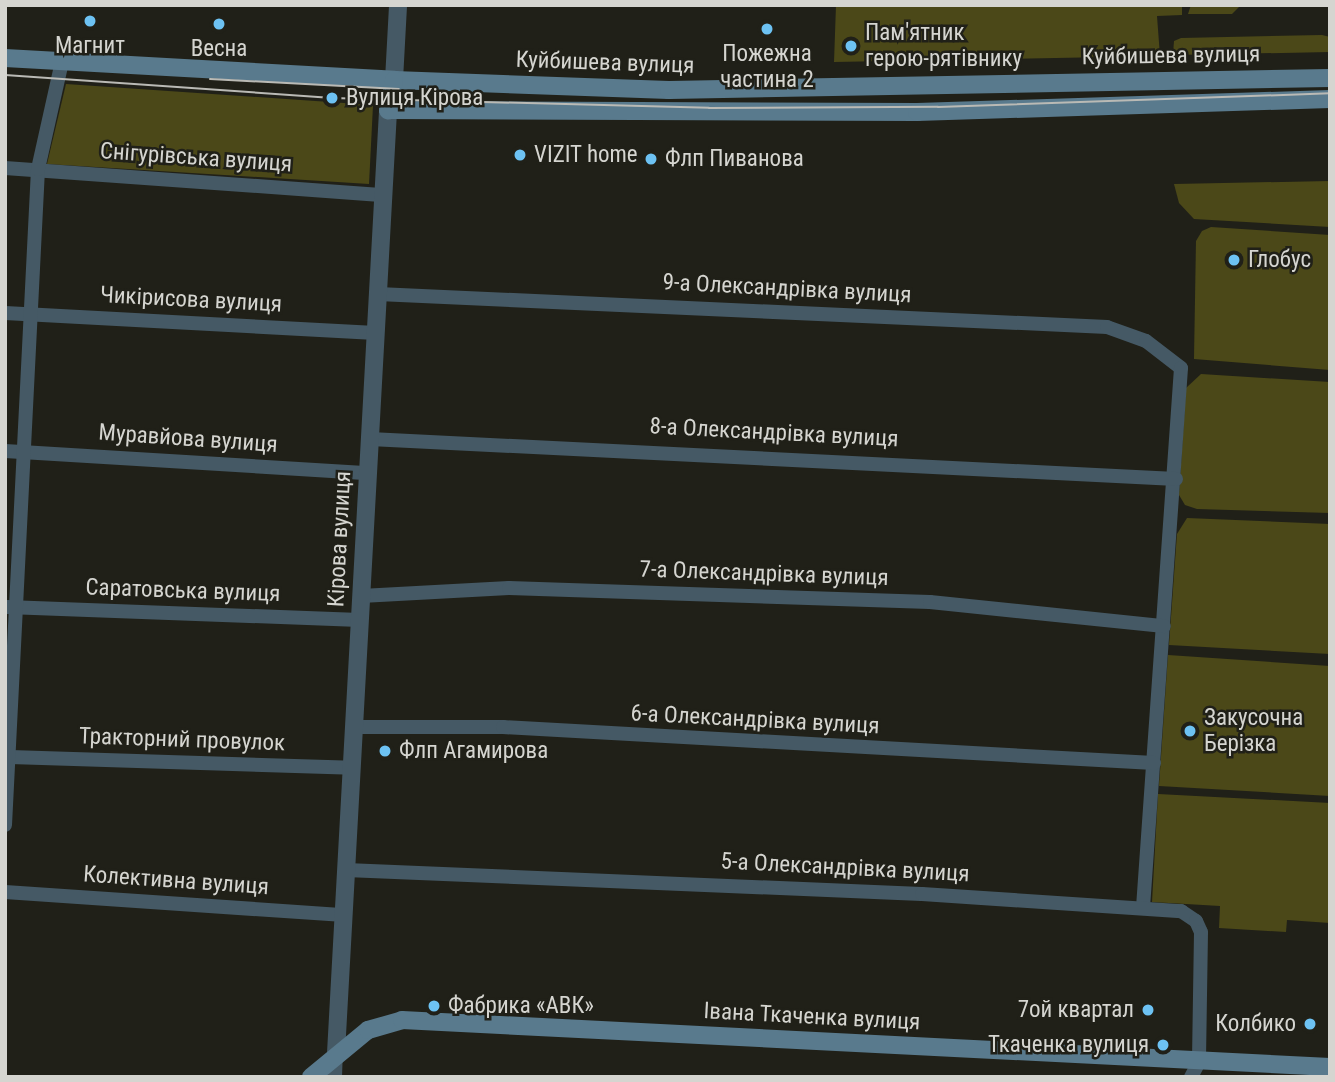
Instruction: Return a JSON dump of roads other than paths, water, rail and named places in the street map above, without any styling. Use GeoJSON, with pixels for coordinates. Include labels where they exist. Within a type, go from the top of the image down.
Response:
{"type":"FeatureCollection","features":[{"type":"Feature","properties":{"kind":"main road","name":"Куйбишева вулиця"},"geometry":{"type":"LineString","coordinates":[[5,58],[394,80],[668,90],[1330,78]]}},
{"type":"Feature","properties":{"kind":"main road","name":"Кірова вулиця"},"geometry":{"type":"LineString","coordinates":[[388,110],[394,80]]}},
{"type":"Feature","properties":{"kind":"main road","name":"Куйбишева вулиця"},"geometry":{"type":"LineString","coordinates":[[388,110],[903,113],[1330,99]]}},
{"type":"Feature","properties":{"kind":"main road","name":"Івана Ткаченка вулиця"},"geometry":{"type":"LineString","coordinates":[[311,1077],[336,1053],[379,1024],[402,1020],[1195,1069],[1330,1067]]}},
{"type":"Feature","properties":{"kind":"street","name":"Кірова вулиця"},"geometry":{"type":"LineString","coordinates":[[394,80],[398,5]]}},
{"type":"Feature","properties":{"kind":"street"},"geometry":{"type":"LineString","coordinates":[[5,825],[10,757],[9,608],[31,315],[38,169],[62,62]]}},
{"type":"Feature","properties":{"kind":"street","name":"Кірова вулиця"},"geometry":{"type":"LineString","coordinates":[[335,1077],[388,110]]}},
{"type":"Feature","properties":{"kind":"street","name":"Снігурівська вулиця"},"geometry":{"type":"LineString","coordinates":[[5,168],[383,195]]}},
{"type":"Feature","properties":{"kind":"street","name":"9-а Олександрівка вулиця"},"geometry":{"type":"LineString","coordinates":[[378,294],[1107,327],[1146,341],[1181,368],[1175,479]]}},
{"type":"Feature","properties":{"kind":"street","name":"Чикірисова вулиця"},"geometry":{"type":"LineString","coordinates":[[5,313],[375,333]]}},
{"type":"Feature","properties":{"kind":"street","name":"8-а Олександрівка вулиця"},"geometry":{"type":"LineString","coordinates":[[370,439],[1175,479]]}},
{"type":"Feature","properties":{"kind":"street","name":"Муравйова вулиця"},"geometry":{"type":"LineString","coordinates":[[5,451],[368,473]]}},
{"type":"Feature","properties":{"kind":"street"},"geometry":{"type":"LineString","coordinates":[[1143,908],[1175,479]]}},
{"type":"Feature","properties":{"kind":"street","name":"7-а Олександрівка вулиця"},"geometry":{"type":"LineString","coordinates":[[362,596],[509,588],[916,601],[1164,626]]}},
{"type":"Feature","properties":{"kind":"street","name":"Саратовська вулиця"},"geometry":{"type":"LineString","coordinates":[[9,608],[360,620]]}},
{"type":"Feature","properties":{"kind":"street","name":"6-а Олександрівка вулиця"},"geometry":{"type":"LineString","coordinates":[[354,727],[503,727],[1154,763]]}},
{"type":"Feature","properties":{"kind":"street","name":"Тракторний провулок"},"geometry":{"type":"LineString","coordinates":[[10,757],[352,768]]}},
{"type":"Feature","properties":{"kind":"street","name":"5-а Олександрівка вулиця"},"geometry":{"type":"LineString","coordinates":[[346,870],[1181,911],[1196,921],[1201,932],[1195,1069]]}},
{"type":"Feature","properties":{"kind":"street","name":"Колективна вулиця"},"geometry":{"type":"LineString","coordinates":[[5,892],[344,915]]}},
{"type":"Feature","properties":{"kind":"tram line"},"geometry":{"type":"LineString","coordinates":[[5,75],[332,98],[709,108],[938,107],[1330,93]]}},
{"type":"Feature","properties":{"kind":"tram line"},"geometry":{"type":"LineString","coordinates":[[210,79],[399,89]]}},
{"type":"Feature","properties":{"kind":"place","name":"Магнит"},"geometry":{"type":"Point","coordinates":[90,21]}},
{"type":"Feature","properties":{"kind":"place","name":"Весна"},"geometry":{"type":"Point","coordinates":[219,24]}},
{"type":"Feature","properties":{"kind":"place","name":"Пожежна частина 2"},"geometry":{"type":"Point","coordinates":[767,29]}},
{"type":"Feature","properties":{"kind":"place","name":"Пам'ятник герою-рятівнику"},"geometry":{"type":"Point","coordinates":[851,46]}},
{"type":"Feature","properties":{"kind":"place","name":"Вулиця Кірова"},"geometry":{"type":"Point","coordinates":[332,98]}},
{"type":"Feature","properties":{"kind":"place","name":"VIZIT home"},"geometry":{"type":"Point","coordinates":[520,155]}},
{"type":"Feature","properties":{"kind":"place","name":"Флп Пиванова"},"geometry":{"type":"Point","coordinates":[651,159]}},
{"type":"Feature","properties":{"kind":"place","name":"Глобус"},"geometry":{"type":"Point","coordinates":[1234,260]}},
{"type":"Feature","properties":{"kind":"place","name":"Закусочна Берізка"},"geometry":{"type":"Point","coordinates":[1190,731]}},
{"type":"Feature","properties":{"kind":"place","name":"Флп Агамирова"},"geometry":{"type":"Point","coordinates":[385,751]}},
{"type":"Feature","properties":{"kind":"place","name":"Фабрика «АВК»"},"geometry":{"type":"Point","coordinates":[434,1006]}},
{"type":"Feature","properties":{"kind":"place","name":"7ой квартал"},"geometry":{"type":"Point","coordinates":[1148,1010]}},
{"type":"Feature","properties":{"kind":"place","name":"Колбико"},"geometry":{"type":"Point","coordinates":[1310,1024]}},
{"type":"Feature","properties":{"kind":"place","name":"Ткаченка вулиця"},"geometry":{"type":"Point","coordinates":[1163,1045]}}]}
